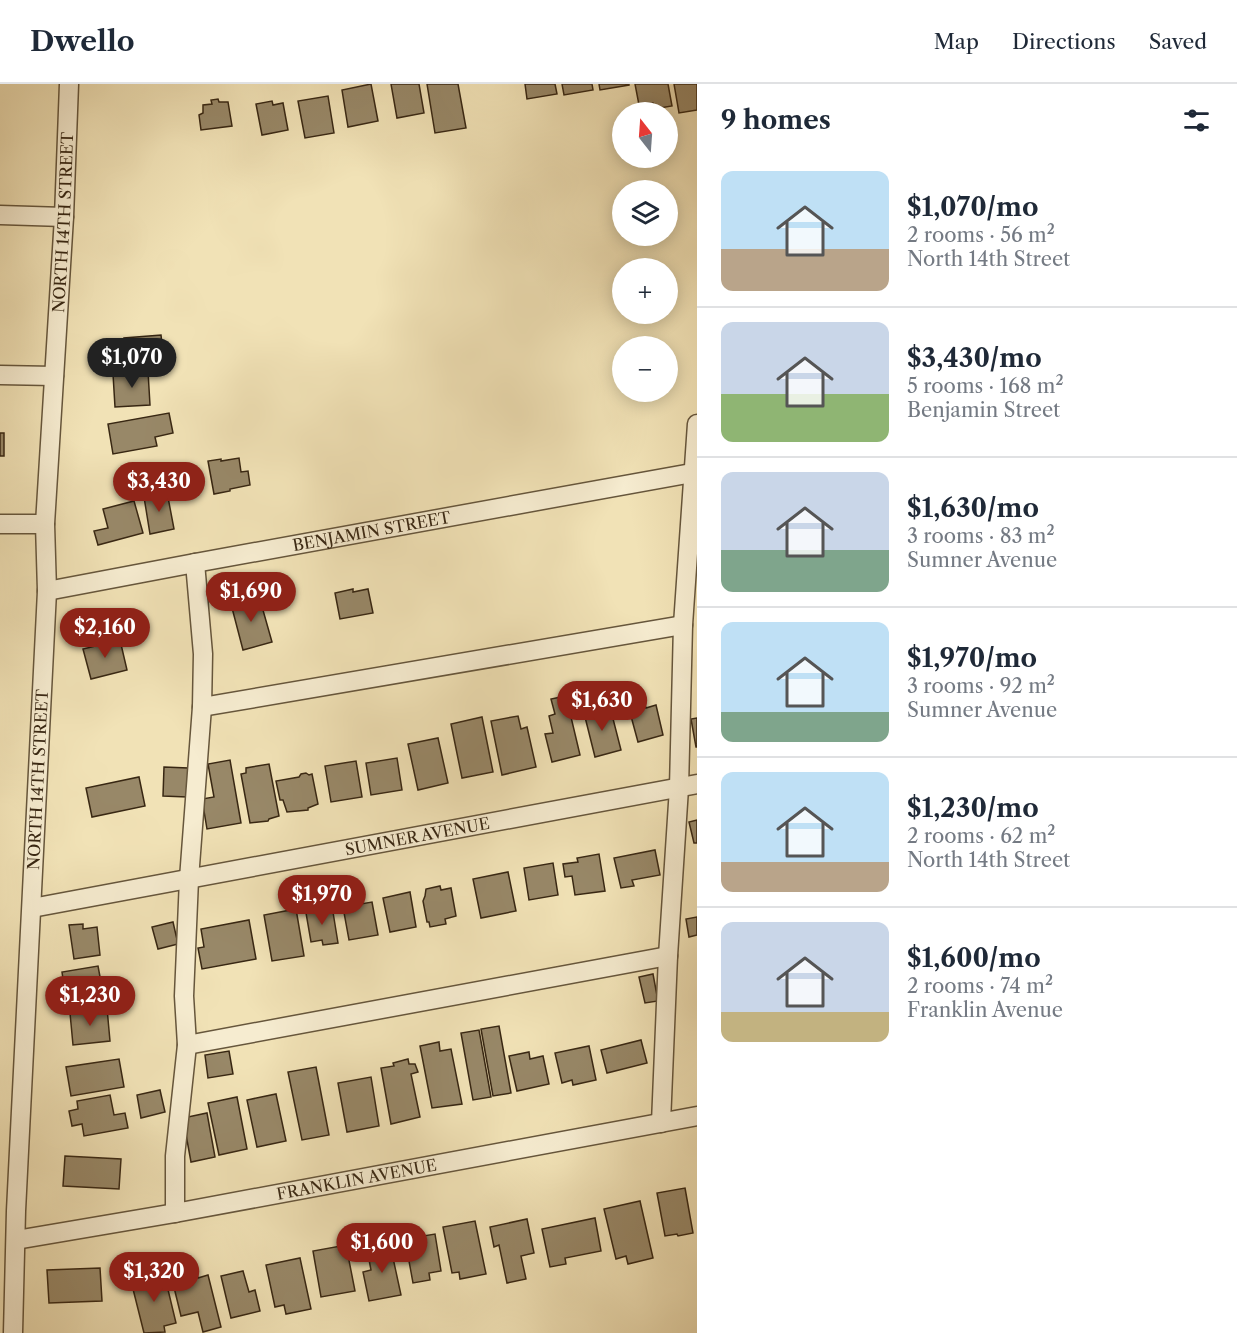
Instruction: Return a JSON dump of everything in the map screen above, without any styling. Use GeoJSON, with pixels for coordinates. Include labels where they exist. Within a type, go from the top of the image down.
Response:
{"type":"FeatureCollection","features":[{"type":"Feature","properties":{"kind":"street","name":"NORTH 14TH STREET"},"geometry":{"type":"LineString","coordinates":[[13,1333],[16,1240],[8,1212],[32,908],[46,591],[45,524],[64,217],[69,84]]}},
{"type":"Feature","properties":{"kind":"street"},"geometry":{"type":"LineString","coordinates":[[0,215],[64,217]]}},
{"type":"Feature","properties":{"kind":"street"},"geometry":{"type":"LineString","coordinates":[[0,375],[54,376]]}},
{"type":"Feature","properties":{"kind":"street"},"geometry":{"type":"LineString","coordinates":[[661,1123],[668,956],[679,788],[683,624],[697,424]]}},
{"type":"Feature","properties":{"kind":"street","name":"BENJAMIN STREET"},"geometry":{"type":"LineString","coordinates":[[46,591],[695,473]]}},
{"type":"Feature","properties":{"kind":"street"},"geometry":{"type":"LineString","coordinates":[[0,524],[45,524]]}},
{"type":"Feature","properties":{"kind":"street"},"geometry":{"type":"LineString","coordinates":[[175,1213],[175,1156],[187,1045],[184,996],[189,879],[202,707],[203,654],[195,563]]}},
{"type":"Feature","properties":{"kind":"street"},"geometry":{"type":"LineString","coordinates":[[202,707],[683,624]]}},
{"type":"Feature","properties":{"kind":"street","name":"SUMNER AVENUE"},"geometry":{"type":"LineString","coordinates":[[32,908],[697,784]]}},
{"type":"Feature","properties":{"kind":"street"},"geometry":{"type":"LineString","coordinates":[[187,1045],[668,956]]}},
{"type":"Feature","properties":{"kind":"street","name":"FRANKLIN AVENUE"},"geometry":{"type":"LineString","coordinates":[[16,1240],[175,1213],[697,1116]]}},
{"type":"Feature","properties":{"kind":"building"},"geometry":{"type":"Polygon","coordinates":[[[371,84],[378,121],[348,127],[342,90],[371,84]]]}},
{"type":"Feature","properties":{"kind":"building"},"geometry":{"type":"Polygon","coordinates":[[[391,84],[419,84],[424,113],[397,118],[391,84]]]}},
{"type":"Feature","properties":{"kind":"building"},"geometry":{"type":"Polygon","coordinates":[[[427,84],[458,84],[466,128],[435,133],[427,84]]]}},
{"type":"Feature","properties":{"kind":"building"},"geometry":{"type":"Polygon","coordinates":[[[525,84],[555,84],[557,94],[527,99],[525,84]]]}},
{"type":"Feature","properties":{"kind":"building"},"geometry":{"type":"Polygon","coordinates":[[[562,84],[592,84],[593,90],[564,95],[562,84]]]}},
{"type":"Feature","properties":{"kind":"building"},"geometry":{"type":"Polygon","coordinates":[[[599,84],[629,84],[629,85],[600,90],[599,84]]]}},
{"type":"Feature","properties":{"kind":"building"},"geometry":{"type":"Polygon","coordinates":[[[635,84],[668,84],[671,102],[638,102],[635,84]]]}},
{"type":"Feature","properties":{"kind":"building"},"geometry":{"type":"Polygon","coordinates":[[[674,84],[697,84],[697,110],[679,113],[674,84]]]}},
{"type":"Feature","properties":{"kind":"building"},"geometry":{"type":"Polygon","coordinates":[[[328,96],[334,133],[305,138],[298,101],[328,96]]]}},
{"type":"Feature","properties":{"kind":"building"},"geometry":{"type":"Polygon","coordinates":[[[218,99],[219,102],[228,102],[232,126],[201,130],[199,115],[203,113],[203,105],[212,104],[211,100],[218,99]]]}},
{"type":"Feature","properties":{"kind":"building"},"geometry":{"type":"Polygon","coordinates":[[[272,101],[273,105],[283,103],[288,130],[262,135],[256,104],[272,101]]]}},
{"type":"Feature","properties":{"kind":"building"},"geometry":{"type":"Polygon","coordinates":[[[161,335],[164,361],[127,365],[124,338],[161,335]]]}},
{"type":"Feature","properties":{"kind":"building"},"geometry":{"type":"Polygon","coordinates":[[[148,371],[150,405],[115,407],[113,374],[148,371]]]}},
{"type":"Feature","properties":{"kind":"building"},"geometry":{"type":"Polygon","coordinates":[[[169,413],[173,433],[155,437],[157,446],[113,454],[108,424],[169,413]]]}},
{"type":"Feature","properties":{"kind":"building"},"geometry":{"type":"Polygon","coordinates":[[[0,433],[4,433],[4,456],[0,456],[0,433]]]}},
{"type":"Feature","properties":{"kind":"building"},"geometry":{"type":"Polygon","coordinates":[[[239,458],[241,472],[248,471],[250,485],[214,494],[208,461],[239,458]]]}},
{"type":"Feature","properties":{"kind":"building"},"geometry":{"type":"Polygon","coordinates":[[[167,492],[174,529],[150,534],[144,497],[167,492]]]}},
{"type":"Feature","properties":{"kind":"building"},"geometry":{"type":"Polygon","coordinates":[[[134,501],[143,533],[98,545],[94,531],[108,528],[103,509],[134,501]]]}},
{"type":"Feature","properties":{"kind":"building"},"geometry":{"type":"Polygon","coordinates":[[[353,589],[353,592],[368,589],[373,613],[340,619],[335,593],[353,589]]]}},
{"type":"Feature","properties":{"kind":"building"},"geometry":{"type":"Polygon","coordinates":[[[259,596],[272,642],[243,650],[231,604],[259,596]]]}},
{"type":"Feature","properties":{"kind":"building"},"geometry":{"type":"Polygon","coordinates":[[[120,640],[127,670],[91,679],[83,649],[120,640]]]}},
{"type":"Feature","properties":{"kind":"building"},"geometry":{"type":"Polygon","coordinates":[[[641,690],[646,708],[656,705],[663,735],[638,742],[625,694],[641,690]]]}},
{"type":"Feature","properties":{"kind":"building"},"geometry":{"type":"Polygon","coordinates":[[[566,696],[580,755],[552,762],[545,734],[553,733],[549,716],[555,714],[551,699],[566,696]]]}},
{"type":"Feature","properties":{"kind":"building"},"geometry":{"type":"Polygon","coordinates":[[[610,707],[621,750],[595,757],[584,713],[610,707]]]}},
{"type":"Feature","properties":{"kind":"building"},"geometry":{"type":"Polygon","coordinates":[[[518,716],[521,729],[527,727],[536,767],[502,775],[491,721],[518,716]]]}},
{"type":"Feature","properties":{"kind":"building"},"geometry":{"type":"Polygon","coordinates":[[[482,717],[493,772],[462,778],[451,724],[482,717]]]}},
{"type":"Feature","properties":{"kind":"building"},"geometry":{"type":"Polygon","coordinates":[[[697,718],[697,747],[696,747],[691,719],[697,718]]]}},
{"type":"Feature","properties":{"kind":"building"},"geometry":{"type":"Polygon","coordinates":[[[438,738],[448,783],[418,790],[408,744],[438,738]]]}},
{"type":"Feature","properties":{"kind":"building"},"geometry":{"type":"Polygon","coordinates":[[[397,758],[402,790],[371,795],[366,763],[397,758]]]}},
{"type":"Feature","properties":{"kind":"building"},"geometry":{"type":"Polygon","coordinates":[[[230,760],[241,823],[207,829],[202,799],[214,797],[208,764],[230,760]]]}},
{"type":"Feature","properties":{"kind":"building"},"geometry":{"type":"Polygon","coordinates":[[[356,761],[362,797],[331,802],[325,766],[356,761]]]}},
{"type":"Feature","properties":{"kind":"building"},"geometry":{"type":"Polygon","coordinates":[[[269,764],[279,816],[268,821],[250,823],[241,774],[246,773],[246,768],[269,764]]]}},
{"type":"Feature","properties":{"kind":"building"},"geometry":{"type":"Polygon","coordinates":[[[164,767],[188,768],[187,797],[163,796],[164,767]]]}},
{"type":"Feature","properties":{"kind":"building"},"geometry":{"type":"Polygon","coordinates":[[[306,773],[312,774],[318,804],[308,810],[287,812],[283,800],[280,800],[276,781],[299,777],[306,773]]]}},
{"type":"Feature","properties":{"kind":"building"},"geometry":{"type":"Polygon","coordinates":[[[139,777],[145,806],[92,817],[86,788],[139,777]]]}},
{"type":"Feature","properties":{"kind":"building"},"geometry":{"type":"Polygon","coordinates":[[[697,820],[697,843],[694,843],[689,822],[697,820]]]}},
{"type":"Feature","properties":{"kind":"building"},"geometry":{"type":"Polygon","coordinates":[[[655,850],[660,875],[632,880],[634,886],[621,888],[614,858],[655,850]]]}},
{"type":"Feature","properties":{"kind":"building"},"geometry":{"type":"Polygon","coordinates":[[[599,854],[605,891],[575,895],[572,876],[565,877],[563,864],[578,862],[577,858],[599,854]]]}},
{"type":"Feature","properties":{"kind":"building"},"geometry":{"type":"Polygon","coordinates":[[[553,863],[558,895],[529,900],[524,868],[553,863]]]}},
{"type":"Feature","properties":{"kind":"building"},"geometry":{"type":"Polygon","coordinates":[[[508,872],[516,911],[481,918],[473,879],[508,872]]]}},
{"type":"Feature","properties":{"kind":"building"},"geometry":{"type":"Polygon","coordinates":[[[440,886],[441,890],[451,888],[456,916],[445,919],[446,924],[430,927],[423,901],[426,889],[440,886]]]}},
{"type":"Feature","properties":{"kind":"building"},"geometry":{"type":"Polygon","coordinates":[[[410,892],[416,927],[390,932],[383,898],[410,892]]]}},
{"type":"Feature","properties":{"kind":"building"},"geometry":{"type":"Polygon","coordinates":[[[372,902],[378,935],[349,940],[343,907],[372,902]]]}},
{"type":"Feature","properties":{"kind":"building"},"geometry":{"type":"Polygon","coordinates":[[[332,906],[338,943],[323,945],[322,940],[311,942],[306,913],[332,906]]]}},
{"type":"Feature","properties":{"kind":"building"},"geometry":{"type":"Polygon","coordinates":[[[296,909],[304,956],[272,961],[264,915],[296,909]]]}},
{"type":"Feature","properties":{"kind":"building"},"geometry":{"type":"Polygon","coordinates":[[[697,917],[697,935],[689,937],[686,919],[697,917]]]}},
{"type":"Feature","properties":{"kind":"building"},"geometry":{"type":"Polygon","coordinates":[[[249,920],[256,959],[202,969],[198,948],[204,947],[201,929],[249,920]]]}},
{"type":"Feature","properties":{"kind":"building"},"geometry":{"type":"Polygon","coordinates":[[[173,922],[178,944],[158,949],[152,927],[173,922]]]}},
{"type":"Feature","properties":{"kind":"building"},"geometry":{"type":"Polygon","coordinates":[[[83,924],[83,929],[97,927],[100,955],[74,959],[69,925],[83,924]]]}},
{"type":"Feature","properties":{"kind":"building"},"geometry":{"type":"Polygon","coordinates":[[[98,966],[103,993],[66,999],[62,972],[98,966]]]}},
{"type":"Feature","properties":{"kind":"building"},"geometry":{"type":"Polygon","coordinates":[[[653,974],[658,1001],[645,1003],[639,977],[653,974]]]}},
{"type":"Feature","properties":{"kind":"building"},"geometry":{"type":"Polygon","coordinates":[[[107,1008],[110,1041],[73,1045],[70,1013],[107,1008]]]}},
{"type":"Feature","properties":{"kind":"building"},"geometry":{"type":"Polygon","coordinates":[[[499,1026],[511,1093],[493,1096],[481,1029],[499,1026]]]}},
{"type":"Feature","properties":{"kind":"building"},"geometry":{"type":"Polygon","coordinates":[[[479,1030],[491,1097],[473,1100],[461,1033],[479,1030]]]}},
{"type":"Feature","properties":{"kind":"building"},"geometry":{"type":"Polygon","coordinates":[[[641,1040],[647,1063],[607,1073],[601,1050],[641,1040]]]}},
{"type":"Feature","properties":{"kind":"building"},"geometry":{"type":"Polygon","coordinates":[[[439,1042],[440,1051],[451,1049],[462,1104],[432,1108],[420,1046],[439,1042]]]}},
{"type":"Feature","properties":{"kind":"building"},"geometry":{"type":"Polygon","coordinates":[[[589,1046],[596,1080],[573,1085],[572,1080],[562,1083],[555,1053],[589,1046]]]}},
{"type":"Feature","properties":{"kind":"building"},"geometry":{"type":"Polygon","coordinates":[[[229,1051],[233,1074],[208,1078],[205,1055],[229,1051]]]}},
{"type":"Feature","properties":{"kind":"building"},"geometry":{"type":"Polygon","coordinates":[[[529,1052],[530,1059],[543,1056],[549,1084],[517,1091],[509,1056],[529,1052]]]}},
{"type":"Feature","properties":{"kind":"building"},"geometry":{"type":"Polygon","coordinates":[[[119,1059],[124,1087],[71,1096],[66,1067],[119,1059]]]}},
{"type":"Feature","properties":{"kind":"building"},"geometry":{"type":"Polygon","coordinates":[[[408,1059],[409,1064],[415,1064],[418,1072],[411,1074],[420,1117],[391,1124],[381,1068],[394,1066],[393,1063],[408,1059]]]}},
{"type":"Feature","properties":{"kind":"building"},"geometry":{"type":"Polygon","coordinates":[[[316,1067],[329,1135],[302,1140],[288,1072],[316,1067]]]}},
{"type":"Feature","properties":{"kind":"building"},"geometry":{"type":"Polygon","coordinates":[[[371,1077],[379,1126],[347,1132],[338,1083],[371,1077]]]}},
{"type":"Feature","properties":{"kind":"building"},"geometry":{"type":"Polygon","coordinates":[[[160,1090],[165,1112],[141,1118],[137,1095],[160,1090]]]}},
{"type":"Feature","properties":{"kind":"building"},"geometry":{"type":"Polygon","coordinates":[[[276,1094],[286,1141],[257,1147],[247,1100],[276,1094]]]}},
{"type":"Feature","properties":{"kind":"building"},"geometry":{"type":"Polygon","coordinates":[[[110,1095],[114,1115],[125,1113],[128,1128],[84,1136],[82,1124],[72,1126],[69,1111],[78,1109],[77,1101],[110,1095]]]}},
{"type":"Feature","properties":{"kind":"building"},"geometry":{"type":"Polygon","coordinates":[[[237,1097],[247,1149],[219,1155],[208,1103],[237,1097]]]}},
{"type":"Feature","properties":{"kind":"building"},"geometry":{"type":"Polygon","coordinates":[[[207,1113],[215,1157],[191,1162],[183,1118],[207,1113]]]}},
{"type":"Feature","properties":{"kind":"building"},"geometry":{"type":"Polygon","coordinates":[[[65,1156],[121,1159],[119,1189],[63,1186],[65,1156]]]}},
{"type":"Feature","properties":{"kind":"building"},"geometry":{"type":"Polygon","coordinates":[[[685,1188],[693,1233],[665,1236],[657,1193],[685,1188]]]}},
{"type":"Feature","properties":{"kind":"building"},"geometry":{"type":"Polygon","coordinates":[[[640,1201],[653,1258],[628,1264],[626,1256],[616,1259],[604,1209],[640,1201]]]}},
{"type":"Feature","properties":{"kind":"building"},"geometry":{"type":"Polygon","coordinates":[[[595,1218],[601,1251],[565,1258],[566,1264],[550,1267],[542,1229],[595,1218]]]}},
{"type":"Feature","properties":{"kind":"building"},"geometry":{"type":"Polygon","coordinates":[[[527,1219],[534,1253],[521,1256],[526,1279],[507,1283],[499,1245],[494,1247],[490,1227],[527,1219]]]}},
{"type":"Feature","properties":{"kind":"building"},"geometry":{"type":"Polygon","coordinates":[[[475,1221],[486,1274],[460,1279],[459,1272],[452,1273],[443,1227],[475,1221]]]}},
{"type":"Feature","properties":{"kind":"building"},"geometry":{"type":"Polygon","coordinates":[[[435,1234],[441,1271],[429,1273],[430,1280],[413,1283],[405,1239],[435,1234]]]}},
{"type":"Feature","properties":{"kind":"building"},"geometry":{"type":"Polygon","coordinates":[[[390,1244],[401,1295],[369,1301],[363,1272],[371,1270],[367,1249],[390,1244]]]}},
{"type":"Feature","properties":{"kind":"building"},"geometry":{"type":"Polygon","coordinates":[[[346,1245],[355,1291],[321,1297],[313,1251],[346,1245]]]}},
{"type":"Feature","properties":{"kind":"building"},"geometry":{"type":"Polygon","coordinates":[[[300,1258],[311,1309],[286,1314],[284,1305],[275,1307],[266,1265],[300,1258]]]}},
{"type":"Feature","properties":{"kind":"building"},"geometry":{"type":"Polygon","coordinates":[[[100,1268],[102,1301],[49,1303],[47,1270],[100,1268]]]}},
{"type":"Feature","properties":{"kind":"building"},"geometry":{"type":"Polygon","coordinates":[[[196,1270],[198,1278],[208,1275],[221,1327],[203,1332],[198,1312],[181,1316],[171,1275],[196,1270]]]}},
{"type":"Feature","properties":{"kind":"building"},"geometry":{"type":"Polygon","coordinates":[[[243,1271],[249,1292],[255,1290],[260,1311],[231,1318],[221,1276],[243,1271]]]}},
{"type":"Feature","properties":{"kind":"building"},"geometry":{"type":"Polygon","coordinates":[[[164,1273],[176,1323],[164,1326],[165,1332],[144,1333],[131,1281],[164,1273]]]}}]}
